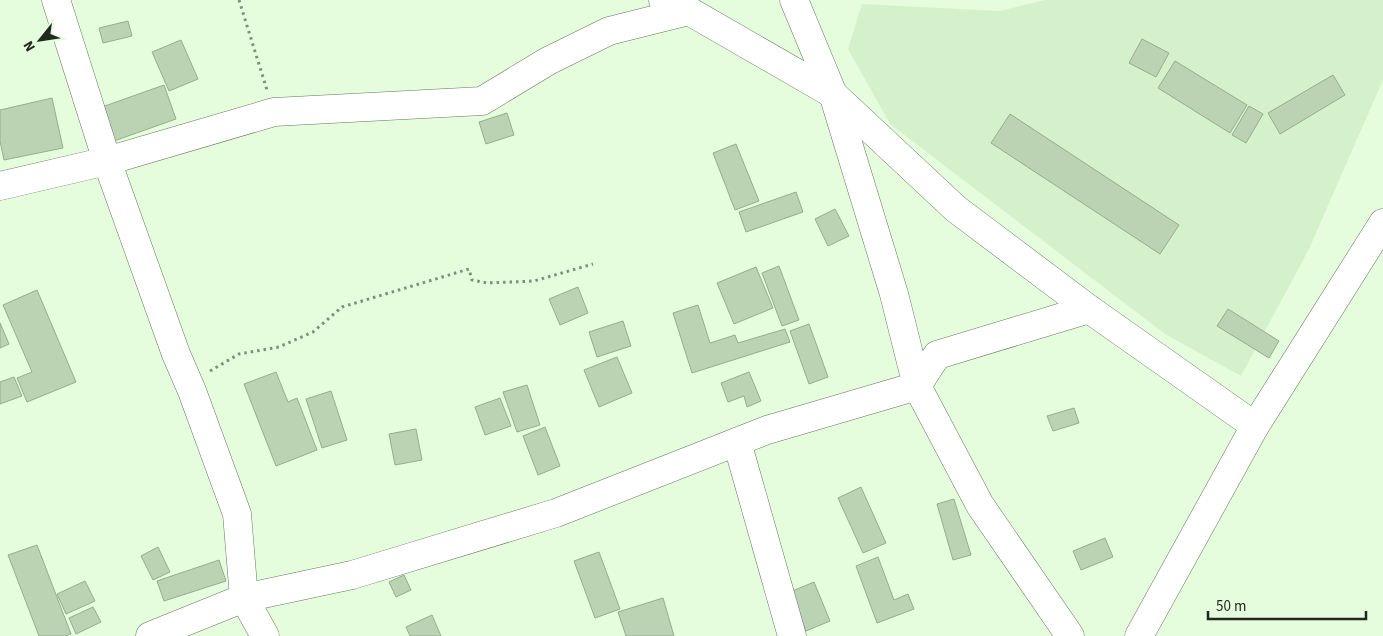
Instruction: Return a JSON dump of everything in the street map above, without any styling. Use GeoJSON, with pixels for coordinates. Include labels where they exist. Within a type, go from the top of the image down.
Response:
{"type":"FeatureCollection","features":[{"type":"Feature","properties":{"kind":"street"},"geometry":{"type":"LineString","coordinates":[[56,0],[107,162],[237,514],[244,598],[265,636]]}},
{"type":"Feature","properties":{"kind":"street"},"geometry":{"type":"LineString","coordinates":[[663,0],[688,11],[833,94],[956,209],[1089,309],[1255,426]]}},
{"type":"Feature","properties":{"kind":"street"},"geometry":{"type":"LineString","coordinates":[[794,0],[833,94],[894,294],[917,386],[980,505],[1070,636]]}},
{"type":"Feature","properties":{"kind":"street"},"geometry":{"type":"LineString","coordinates":[[0,186],[107,162],[274,112],[482,101],[548,61],[609,31],[688,11]]}},
{"type":"Feature","properties":{"kind":"street"},"geometry":{"type":"LineString","coordinates":[[1139,636],[1255,426],[1383,223]]}},
{"type":"Feature","properties":{"kind":"street"},"geometry":{"type":"LineString","coordinates":[[150,636],[244,598],[352,575],[556,513],[767,430],[917,386],[937,355],[1089,309]]}},
{"type":"Feature","properties":{"kind":"street"},"geometry":{"type":"LineString","coordinates":[[737,442],[792,636]]}},
{"type":"Feature","properties":{"kind":"path"},"geometry":{"type":"LineString","coordinates":[[239,0],[274,112]]}},
{"type":"Feature","properties":{"kind":"path"},"geometry":{"type":"LineString","coordinates":[[192,392],[198,378],[239,354],[279,347],[313,332],[342,307],[469,269],[472,280],[487,283],[534,280],[593,264]]}},
{"type":"Feature","properties":{"kind":"shaded area"},"geometry":{"type":"Polygon","coordinates":[[[1045,0],[1383,0],[1383,80],[1309,249],[1241,376],[1165,334],[890,124],[848,49],[862,4],[1000,11],[1045,0]]]}},
{"type":"Feature","properties":{"kind":"building"},"geometry":{"type":"Polygon","coordinates":[[[128,21],[132,36],[103,43],[99,28],[128,21]]]}},
{"type":"Feature","properties":{"kind":"building"},"geometry":{"type":"Polygon","coordinates":[[[1142,39],[1169,53],[1156,77],[1129,63],[1142,39]]]}},
{"type":"Feature","properties":{"kind":"building"},"geometry":{"type":"Polygon","coordinates":[[[181,40],[198,79],[169,91],[152,52],[181,40]]]}},
{"type":"Feature","properties":{"kind":"building"},"geometry":{"type":"Polygon","coordinates":[[[1175,61],[1247,105],[1230,133],[1158,88],[1175,61]]]}},
{"type":"Feature","properties":{"kind":"building"},"geometry":{"type":"Polygon","coordinates":[[[1333,75],[1345,95],[1280,134],[1268,113],[1333,75]]]}},
{"type":"Feature","properties":{"kind":"building"},"geometry":{"type":"Polygon","coordinates":[[[164,85],[176,119],[114,141],[102,107],[164,85]]]}},
{"type":"Feature","properties":{"kind":"building"},"geometry":{"type":"Polygon","coordinates":[[[52,98],[63,148],[4,160],[0,141],[0,110],[52,98]]]}},
{"type":"Feature","properties":{"kind":"building"},"geometry":{"type":"Polygon","coordinates":[[[1249,106],[1263,114],[1246,143],[1232,135],[1249,106]]]}},
{"type":"Feature","properties":{"kind":"building"},"geometry":{"type":"Polygon","coordinates":[[[507,113],[514,135],[486,144],[479,122],[507,113]]]}},
{"type":"Feature","properties":{"kind":"building"},"geometry":{"type":"Polygon","coordinates":[[[1010,114],[1179,225],[1160,254],[991,143],[1010,114]]]}},
{"type":"Feature","properties":{"kind":"building"},"geometry":{"type":"Polygon","coordinates":[[[736,144],[759,201],[735,210],[713,153],[736,144]]]}},
{"type":"Feature","properties":{"kind":"building"},"geometry":{"type":"Polygon","coordinates":[[[796,192],[803,212],[746,232],[739,212],[796,192]]]}},
{"type":"Feature","properties":{"kind":"building"},"geometry":{"type":"Polygon","coordinates":[[[835,209],[849,236],[828,246],[815,219],[835,209]]]}},
{"type":"Feature","properties":{"kind":"building"},"geometry":{"type":"Polygon","coordinates":[[[779,266],[799,320],[782,326],[762,273],[779,266]]]}},
{"type":"Feature","properties":{"kind":"building"},"geometry":{"type":"Polygon","coordinates":[[[756,267],[773,308],[734,324],[717,283],[756,267]]]}},
{"type":"Feature","properties":{"kind":"building"},"geometry":{"type":"Polygon","coordinates":[[[578,287],[588,313],[560,325],[549,299],[578,287]]]}},
{"type":"Feature","properties":{"kind":"building"},"geometry":{"type":"Polygon","coordinates":[[[37,290],[76,382],[27,402],[17,378],[32,372],[3,305],[37,290]]]}},
{"type":"Feature","properties":{"kind":"building"},"geometry":{"type":"Polygon","coordinates":[[[698,305],[710,343],[735,335],[738,343],[785,329],[790,342],[692,373],[673,313],[698,305]]]}},
{"type":"Feature","properties":{"kind":"building"},"geometry":{"type":"Polygon","coordinates":[[[1228,309],[1279,341],[1269,358],[1217,326],[1228,309]]]}},
{"type":"Feature","properties":{"kind":"building"},"geometry":{"type":"Polygon","coordinates":[[[623,321],[631,346],[597,357],[589,332],[623,321]]]}},
{"type":"Feature","properties":{"kind":"building"},"geometry":{"type":"Polygon","coordinates":[[[0,323],[9,344],[0,348],[0,323]]]}},
{"type":"Feature","properties":{"kind":"building"},"geometry":{"type":"Polygon","coordinates":[[[809,324],[828,377],[809,384],[790,331],[809,324]]]}},
{"type":"Feature","properties":{"kind":"building"},"geometry":{"type":"Polygon","coordinates":[[[617,357],[632,393],[599,407],[584,370],[617,357]]]}},
{"type":"Feature","properties":{"kind":"building"},"geometry":{"type":"Polygon","coordinates":[[[276,372],[288,402],[297,398],[317,450],[276,466],[244,384],[276,372]]]}},
{"type":"Feature","properties":{"kind":"building"},"geometry":{"type":"Polygon","coordinates":[[[749,372],[761,401],[747,407],[744,396],[728,402],[721,383],[749,372]]]}},
{"type":"Feature","properties":{"kind":"building"},"geometry":{"type":"Polygon","coordinates":[[[14,377],[22,396],[0,404],[0,382],[14,377]]]}},
{"type":"Feature","properties":{"kind":"building"},"geometry":{"type":"Polygon","coordinates":[[[527,385],[540,425],[517,432],[503,392],[527,385]]]}},
{"type":"Feature","properties":{"kind":"building"},"geometry":{"type":"Polygon","coordinates":[[[331,391],[347,440],[322,448],[306,399],[331,391]]]}},
{"type":"Feature","properties":{"kind":"building"},"geometry":{"type":"Polygon","coordinates":[[[500,398],[511,426],[485,435],[475,407],[500,398]]]}},
{"type":"Feature","properties":{"kind":"building"},"geometry":{"type":"Polygon","coordinates":[[[1074,408],[1079,423],[1053,431],[1047,416],[1074,408]]]}},
{"type":"Feature","properties":{"kind":"building"},"geometry":{"type":"Polygon","coordinates":[[[545,427],[560,466],[538,475],[523,436],[545,427]]]}},
{"type":"Feature","properties":{"kind":"building"},"geometry":{"type":"Polygon","coordinates":[[[416,429],[422,460],[395,465],[389,434],[416,429]]]}},
{"type":"Feature","properties":{"kind":"building"},"geometry":{"type":"Polygon","coordinates":[[[861,487],[886,543],[863,553],[838,498],[861,487]]]}},
{"type":"Feature","properties":{"kind":"building"},"geometry":{"type":"Polygon","coordinates":[[[954,499],[971,555],[953,560],[937,504],[954,499]]]}},
{"type":"Feature","properties":{"kind":"building"},"geometry":{"type":"Polygon","coordinates":[[[1105,538],[1113,557],[1081,570],[1073,551],[1105,538]]]}},
{"type":"Feature","properties":{"kind":"building"},"geometry":{"type":"Polygon","coordinates":[[[37,545],[71,634],[65,636],[39,636],[8,555],[37,545]]]}},
{"type":"Feature","properties":{"kind":"building"},"geometry":{"type":"Polygon","coordinates":[[[158,547],[170,572],[153,580],[141,556],[158,547]]]}},
{"type":"Feature","properties":{"kind":"building"},"geometry":{"type":"Polygon","coordinates":[[[599,552],[620,609],[595,618],[574,561],[599,552]]]}},
{"type":"Feature","properties":{"kind":"building"},"geometry":{"type":"Polygon","coordinates":[[[878,557],[894,600],[908,594],[914,609],[877,623],[856,566],[878,557]]]}},
{"type":"Feature","properties":{"kind":"building"},"geometry":{"type":"Polygon","coordinates":[[[219,560],[226,581],[164,601],[157,581],[219,560]]]}},
{"type":"Feature","properties":{"kind":"building"},"geometry":{"type":"Polygon","coordinates":[[[404,575],[411,590],[396,597],[389,582],[404,575]]]}},
{"type":"Feature","properties":{"kind":"building"},"geometry":{"type":"Polygon","coordinates":[[[85,581],[95,601],[66,614],[57,594],[85,581]]]}},
{"type":"Feature","properties":{"kind":"building"},"geometry":{"type":"Polygon","coordinates":[[[814,582],[830,621],[806,631],[790,592],[814,582]]]}},
{"type":"Feature","properties":{"kind":"building"},"geometry":{"type":"Polygon","coordinates":[[[663,598],[674,636],[626,636],[618,612],[663,598]]]}},
{"type":"Feature","properties":{"kind":"building"},"geometry":{"type":"Polygon","coordinates":[[[93,607],[101,622],[76,634],[69,618],[93,607]]]}},
{"type":"Feature","properties":{"kind":"building"},"geometry":{"type":"Polygon","coordinates":[[[432,615],[441,636],[410,636],[406,627],[432,615]]]}}]}
